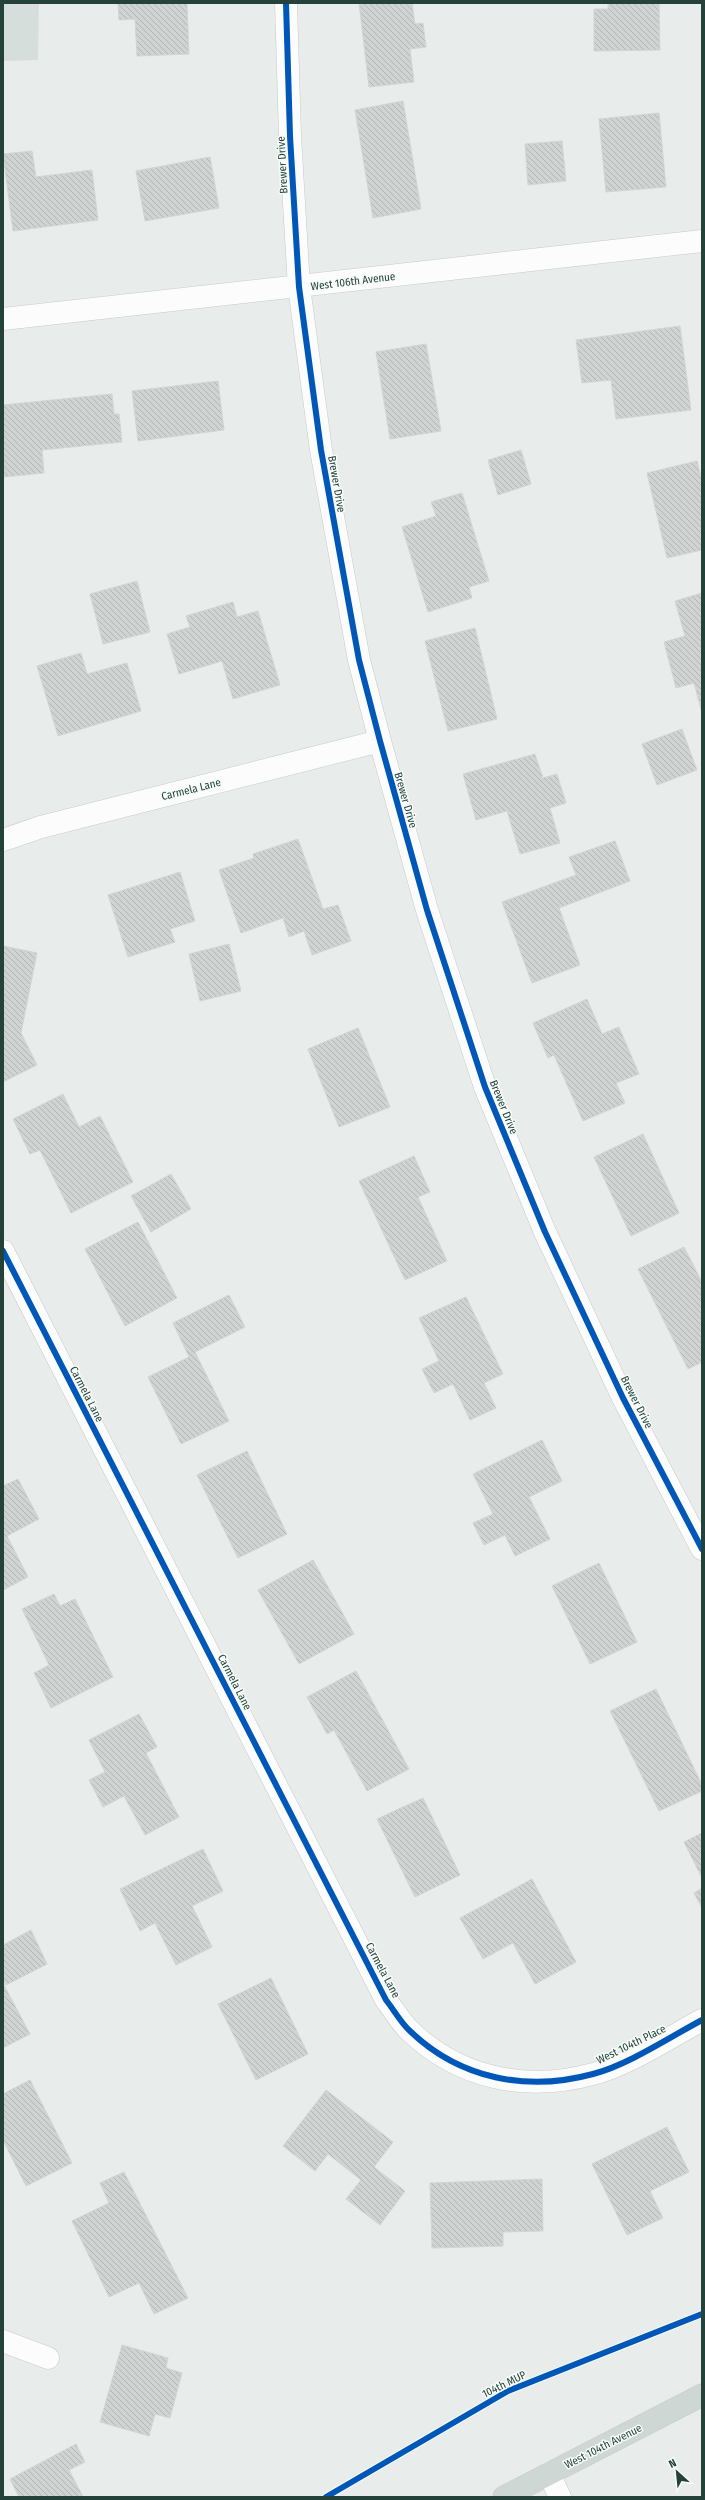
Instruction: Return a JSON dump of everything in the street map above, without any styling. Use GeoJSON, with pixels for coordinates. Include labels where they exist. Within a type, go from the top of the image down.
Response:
{"type":"FeatureCollection","features":[{"type":"Feature","properties":{"kind":"main road","name":"West 104th Avenue"},"geometry":{"type":"LineString","coordinates":[[504,2497],[702,2395]]}},
{"type":"Feature","properties":{"kind":"street","name":"Brewer Drive"},"geometry":{"type":"LineString","coordinates":[[286,3],[290,136],[299,287],[321,450],[359,660],[380,741],[427,910],[485,1087],[545,1232],[619,1391],[702,1550]]}},
{"type":"Feature","properties":{"kind":"street","name":"West 106th Avenue"},"geometry":{"type":"LineString","coordinates":[[3,318],[299,287],[702,241]]}},
{"type":"Feature","properties":{"kind":"street","name":"Carmela Lane"},"geometry":{"type":"LineString","coordinates":[[3,840],[41,827],[380,741]]}},
{"type":"Feature","properties":{"kind":"street","name":"Carmela Lane"},"geometry":{"type":"LineString","coordinates":[[3,1251],[386,2000],[409,2031],[448,2061],[495,2078]]}},
{"type":"Feature","properties":{"kind":"street","name":"West 104th Place"},"geometry":{"type":"LineString","coordinates":[[495,2078],[509,2081],[547,2082],[593,2074],[616,2065],[702,2020]]}},
{"type":"Feature","properties":{"kind":"street"},"geometry":{"type":"LineString","coordinates":[[3,2341],[48,2358]]}},
{"type":"Feature","properties":{"kind":"street"},"geometry":{"type":"LineString","coordinates":[[549,2474],[560,2497]]}},
{"type":"Feature","properties":{"kind":"shaded area"},"geometry":{"type":"Polygon","coordinates":[[[3,3],[39,3],[38,60],[3,61],[3,3]]]}},
{"type":"Feature","properties":{"kind":"building"},"geometry":{"type":"Polygon","coordinates":[[[118,3],[187,3],[189,54],[137,56],[135,19],[119,20],[118,3]]]}},
{"type":"Feature","properties":{"kind":"building"},"geometry":{"type":"Polygon","coordinates":[[[359,3],[412,3],[415,24],[423,23],[426,47],[410,49],[414,82],[369,87],[359,3]]]}},
{"type":"Feature","properties":{"kind":"building"},"geometry":{"type":"Polygon","coordinates":[[[608,3],[659,3],[660,50],[594,51],[594,9],[608,9],[608,3]]]}},
{"type":"Feature","properties":{"kind":"building"},"geometry":{"type":"Polygon","coordinates":[[[403,101],[421,209],[373,218],[355,110],[403,101]]]}},
{"type":"Feature","properties":{"kind":"building"},"geometry":{"type":"Polygon","coordinates":[[[659,113],[666,187],[606,192],[599,119],[659,113]]]}},
{"type":"Feature","properties":{"kind":"building"},"geometry":{"type":"Polygon","coordinates":[[[562,141],[566,181],[528,185],[525,144],[562,141]]]}},
{"type":"Feature","properties":{"kind":"building"},"geometry":{"type":"Polygon","coordinates":[[[32,151],[36,177],[92,170],[98,220],[13,231],[3,154],[32,151]]]}},
{"type":"Feature","properties":{"kind":"building"},"geometry":{"type":"Polygon","coordinates":[[[210,157],[219,208],[145,221],[136,171],[210,157]]]}},
{"type":"Feature","properties":{"kind":"building"},"geometry":{"type":"Polygon","coordinates":[[[680,326],[691,410],[616,419],[611,380],[582,383],[576,340],[680,326]]]}},
{"type":"Feature","properties":{"kind":"building"},"geometry":{"type":"Polygon","coordinates":[[[426,344],[441,431],[390,439],[376,352],[426,344]]]}},
{"type":"Feature","properties":{"kind":"building"},"geometry":{"type":"Polygon","coordinates":[[[218,381],[224,430],[138,441],[132,391],[218,381]]]}},
{"type":"Feature","properties":{"kind":"building"},"geometry":{"type":"Polygon","coordinates":[[[112,394],[114,414],[119,414],[122,442],[42,450],[44,473],[4,477],[3,405],[112,394]]]}},
{"type":"Feature","properties":{"kind":"building"},"geometry":{"type":"Polygon","coordinates":[[[521,450],[531,484],[498,495],[488,460],[521,450]]]}},
{"type":"Feature","properties":{"kind":"building"},"geometry":{"type":"Polygon","coordinates":[[[697,461],[702,481],[702,550],[667,558],[647,473],[697,461]]]}},
{"type":"Feature","properties":{"kind":"building"},"geometry":{"type":"Polygon","coordinates":[[[462,493],[489,581],[469,587],[472,598],[428,612],[402,527],[436,516],[431,502],[462,493]]]}},
{"type":"Feature","properties":{"kind":"building"},"geometry":{"type":"Polygon","coordinates":[[[137,581],[150,632],[103,644],[90,594],[137,581]]]}},
{"type":"Feature","properties":{"kind":"building"},"geometry":{"type":"Polygon","coordinates":[[[702,593],[702,713],[694,683],[676,688],[664,642],[685,636],[675,601],[702,593]]]}},
{"type":"Feature","properties":{"kind":"building"},"geometry":{"type":"Polygon","coordinates":[[[233,602],[237,617],[258,611],[280,685],[233,699],[222,661],[179,674],[167,634],[190,627],[186,616],[233,602]]]}},
{"type":"Feature","properties":{"kind":"building"},"geometry":{"type":"Polygon","coordinates":[[[475,628],[497,719],[448,731],[425,641],[475,628]]]}},
{"type":"Feature","properties":{"kind":"building"},"geometry":{"type":"Polygon","coordinates":[[[81,653],[87,674],[127,663],[141,711],[58,736],[37,666],[81,653]]]}},
{"type":"Feature","properties":{"kind":"building"},"geometry":{"type":"Polygon","coordinates":[[[682,729],[697,770],[657,785],[642,744],[682,729]]]}},
{"type":"Feature","properties":{"kind":"building"},"geometry":{"type":"Polygon","coordinates":[[[535,754],[543,778],[557,774],[566,803],[550,808],[560,843],[520,854],[507,811],[476,820],[463,774],[535,754]]]}},
{"type":"Feature","properties":{"kind":"building"},"geometry":{"type":"Polygon","coordinates":[[[298,839],[323,909],[338,905],[351,941],[312,955],[304,931],[289,937],[283,918],[241,933],[219,870],[254,858],[253,854],[298,839]]]}},
{"type":"Feature","properties":{"kind":"building"},"geometry":{"type":"Polygon","coordinates":[[[615,841],[630,881],[559,908],[580,965],[532,983],[502,902],[576,875],[569,857],[615,841]]]}},
{"type":"Feature","properties":{"kind":"building"},"geometry":{"type":"Polygon","coordinates":[[[180,872],[195,921],[170,929],[175,942],[128,957],[108,895],[180,872]]]}},
{"type":"Feature","properties":{"kind":"building"},"geometry":{"type":"Polygon","coordinates":[[[229,944],[241,991],[200,1001],[189,954],[229,944]]]}},
{"type":"Feature","properties":{"kind":"building"},"geometry":{"type":"Polygon","coordinates":[[[3,946],[37,953],[21,1033],[37,1065],[3,1082],[3,946]]]}},
{"type":"Feature","properties":{"kind":"building"},"geometry":{"type":"Polygon","coordinates":[[[587,999],[602,1034],[619,1027],[639,1074],[616,1083],[625,1103],[583,1121],[554,1055],[548,1058],[533,1023],[587,999]]]}},
{"type":"Feature","properties":{"kind":"building"},"geometry":{"type":"Polygon","coordinates":[[[358,1028],[390,1107],[339,1127],[308,1049],[358,1028]]]}},
{"type":"Feature","properties":{"kind":"building"},"geometry":{"type":"Polygon","coordinates":[[[63,1094],[79,1127],[100,1116],[133,1182],[71,1213],[40,1150],[30,1154],[13,1119],[63,1094]]]}},
{"type":"Feature","properties":{"kind":"building"},"geometry":{"type":"Polygon","coordinates":[[[643,1134],[679,1213],[631,1236],[594,1157],[643,1134]]]}},
{"type":"Feature","properties":{"kind":"building"},"geometry":{"type":"Polygon","coordinates":[[[414,1156],[430,1192],[418,1197],[447,1261],[405,1280],[359,1181],[414,1156]]]}},
{"type":"Feature","properties":{"kind":"building"},"geometry":{"type":"Polygon","coordinates":[[[171,1174],[191,1209],[151,1232],[131,1196],[171,1174]]]}},
{"type":"Feature","properties":{"kind":"building"},"geometry":{"type":"Polygon","coordinates":[[[138,1222],[177,1298],[125,1326],[85,1249],[138,1222]]]}},
{"type":"Feature","properties":{"kind":"building"},"geometry":{"type":"Polygon","coordinates":[[[684,1247],[702,1282],[702,1362],[688,1369],[638,1269],[684,1247]]]}},
{"type":"Feature","properties":{"kind":"building"},"geometry":{"type":"Polygon","coordinates":[[[229,1295],[245,1327],[195,1352],[229,1421],[181,1444],[148,1377],[189,1357],[173,1323],[229,1295]]]}},
{"type":"Feature","properties":{"kind":"building"},"geometry":{"type":"Polygon","coordinates":[[[466,1297],[503,1374],[484,1383],[496,1408],[470,1420],[453,1384],[434,1393],[422,1369],[439,1361],[419,1318],[466,1297]]]}},
{"type":"Feature","properties":{"kind":"building"},"geometry":{"type":"Polygon","coordinates":[[[542,1440],[562,1481],[529,1497],[550,1539],[515,1556],[505,1535],[484,1545],[473,1523],[493,1514],[473,1474],[542,1440]]]}},
{"type":"Feature","properties":{"kind":"building"},"geometry":{"type":"Polygon","coordinates":[[[247,1451],[287,1534],[238,1558],[197,1475],[247,1451]]]}},
{"type":"Feature","properties":{"kind":"building"},"geometry":{"type":"Polygon","coordinates":[[[18,1479],[39,1519],[7,1536],[28,1577],[3,1590],[3,1486],[18,1479]]]}},
{"type":"Feature","properties":{"kind":"building"},"geometry":{"type":"Polygon","coordinates":[[[313,1560],[354,1634],[299,1664],[258,1590],[313,1560]]]}},
{"type":"Feature","properties":{"kind":"building"},"geometry":{"type":"Polygon","coordinates":[[[599,1563],[637,1642],[590,1664],[552,1586],[599,1563]]]}},
{"type":"Feature","properties":{"kind":"building"},"geometry":{"type":"Polygon","coordinates":[[[54,1594],[60,1606],[75,1599],[113,1677],[51,1708],[34,1673],[49,1665],[22,1609],[54,1594]]]}},
{"type":"Feature","properties":{"kind":"building"},"geometry":{"type":"Polygon","coordinates":[[[356,1671],[409,1769],[367,1791],[334,1730],[327,1734],[307,1697],[356,1671]]]}},
{"type":"Feature","properties":{"kind":"building"},"geometry":{"type":"Polygon","coordinates":[[[656,1689],[702,1785],[702,1791],[659,1811],[610,1711],[656,1689]]]}},
{"type":"Feature","properties":{"kind":"building"},"geometry":{"type":"Polygon","coordinates":[[[139,1714],[157,1747],[146,1753],[179,1817],[145,1835],[124,1796],[103,1807],[89,1780],[105,1772],[89,1740],[139,1714]]]}},
{"type":"Feature","properties":{"kind":"building"},"geometry":{"type":"Polygon","coordinates":[[[423,1798],[460,1875],[415,1897],[377,1819],[423,1798]]]}},
{"type":"Feature","properties":{"kind":"building"},"geometry":{"type":"Polygon","coordinates":[[[702,1833],[702,1878],[684,1842],[702,1833]]]}},
{"type":"Feature","properties":{"kind":"building"},"geometry":{"type":"Polygon","coordinates":[[[203,1849],[223,1891],[192,1906],[212,1947],[176,1965],[155,1923],[140,1931],[120,1889],[203,1849]]]}},
{"type":"Feature","properties":{"kind":"building"},"geometry":{"type":"Polygon","coordinates":[[[532,1879],[576,1962],[535,1984],[513,1943],[483,1959],[460,1918],[532,1879]]]}},
{"type":"Feature","properties":{"kind":"building"},"geometry":{"type":"Polygon","coordinates":[[[702,1888],[702,1908],[694,1893],[702,1888]]]}},
{"type":"Feature","properties":{"kind":"building"},"geometry":{"type":"Polygon","coordinates":[[[31,1930],[47,1964],[6,1985],[3,1979],[3,1945],[31,1930]]]}},
{"type":"Feature","properties":{"kind":"building"},"geometry":{"type":"Polygon","coordinates":[[[271,1978],[308,2054],[256,2080],[218,2004],[271,1978]]]}},
{"type":"Feature","properties":{"kind":"building"},"geometry":{"type":"Polygon","coordinates":[[[3,1983],[30,2034],[3,2048],[3,1983]]]}},
{"type":"Feature","properties":{"kind":"building"},"geometry":{"type":"Polygon","coordinates":[[[30,2080],[72,2163],[26,2186],[3,2140],[3,2094],[30,2080]]]}},
{"type":"Feature","properties":{"kind":"building"},"geometry":{"type":"Polygon","coordinates":[[[326,2090],[393,2142],[374,2167],[405,2191],[380,2225],[346,2199],[361,2180],[328,2154],[315,2171],[283,2146],[326,2090]]]}},
{"type":"Feature","properties":{"kind":"building"},"geometry":{"type":"Polygon","coordinates":[[[667,2127],[689,2172],[650,2191],[663,2218],[627,2235],[592,2164],[667,2127]]]}},
{"type":"Feature","properties":{"kind":"building"},"geometry":{"type":"Polygon","coordinates":[[[124,2172],[188,2298],[154,2314],[139,2283],[109,2297],[72,2221],[109,2203],[100,2183],[124,2172]]]}},
{"type":"Feature","properties":{"kind":"building"},"geometry":{"type":"Polygon","coordinates":[[[542,2179],[543,2231],[503,2232],[503,2246],[432,2248],[430,2183],[542,2179]]]}},
{"type":"Feature","properties":{"kind":"building"},"geometry":{"type":"Polygon","coordinates":[[[122,2345],[168,2358],[166,2368],[182,2373],[170,2418],[155,2414],[149,2436],[100,2422],[122,2345]]]}},
{"type":"Feature","properties":{"kind":"building"},"geometry":{"type":"Polygon","coordinates":[[[76,2444],[85,2462],[69,2470],[83,2497],[19,2497],[10,2479],[76,2444]]]}},
{"type":"Feature","properties":{"kind":"cycle path"},"geometry":{"type":"LineString","coordinates":[[286,3],[290,136],[299,287],[321,450],[359,660],[380,741],[427,910],[485,1087],[545,1232],[623,1398],[702,1549]]}},
{"type":"Feature","properties":{"kind":"cycle path"},"geometry":{"type":"LineString","coordinates":[[3,1251],[386,2000],[407,2028],[430,2047],[450,2060],[472,2070],[496,2077],[519,2081],[544,2082],[568,2079],[606,2070],[649,2050],[702,2020]]}},
{"type":"Feature","properties":{"kind":"cycle path","name":"104th MUP"},"geometry":{"type":"LineString","coordinates":[[326,2497],[508,2391],[702,2314]]}}]}
